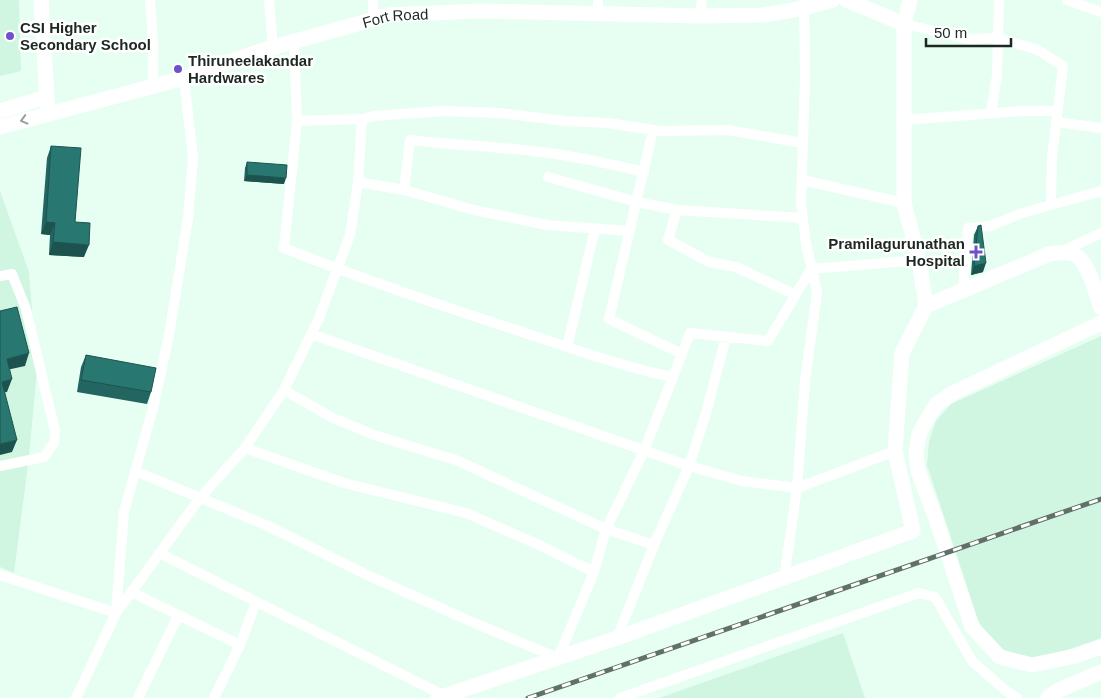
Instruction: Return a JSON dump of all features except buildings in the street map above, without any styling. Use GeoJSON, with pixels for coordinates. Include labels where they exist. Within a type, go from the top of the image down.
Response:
{"type":"FeatureCollection","features":[{"type":"Feature","properties":{"kind":"street"},"geometry":{"type":"LineString","coordinates":[[41,0],[48,114]]}},
{"type":"Feature","properties":{"kind":"street"},"geometry":{"type":"LineString","coordinates":[[150,0],[154,42],[153,86]]}},
{"type":"Feature","properties":{"kind":"street"},"geometry":{"type":"LineString","coordinates":[[269,0],[273,48]]}},
{"type":"Feature","properties":{"kind":"street"},"geometry":{"type":"LineString","coordinates":[[373,0],[373,19]]}},
{"type":"Feature","properties":{"kind":"street"},"geometry":{"type":"LineString","coordinates":[[700,16],[702,0]]}},
{"type":"Feature","properties":{"kind":"street","name":"Fort Road"},"geometry":{"type":"LineString","coordinates":[[0,127],[184,78],[273,48],[389,15],[481,6],[598,7],[700,16],[764,15],[804,4],[833,0]]}},
{"type":"Feature","properties":{"kind":"street"},"geometry":{"type":"LineString","coordinates":[[846,0],[904,24],[968,38],[998,38],[1038,50],[1062,66],[1052,157],[1051,205]]}},
{"type":"Feature","properties":{"kind":"street"},"geometry":{"type":"LineString","coordinates":[[159,553],[442,697],[617,638],[914,531],[896,451],[902,353],[926,306],[919,260],[904,203],[904,24],[910,0]]}},
{"type":"Feature","properties":{"kind":"street"},"geometry":{"type":"LineString","coordinates":[[992,113],[996,75],[999,0]]}},
{"type":"Feature","properties":{"kind":"street"},"geometry":{"type":"LineString","coordinates":[[1067,0],[1101,12]]}},
{"type":"Feature","properties":{"kind":"street"},"geometry":{"type":"LineString","coordinates":[[784,579],[797,488],[805,380],[817,292],[811,269],[801,203],[806,78],[804,4]]}},
{"type":"Feature","properties":{"kind":"street"},"geometry":{"type":"LineString","coordinates":[[294,42],[297,121],[284,248],[337,269],[636,370],[673,377]]}},
{"type":"Feature","properties":{"kind":"street"},"geometry":{"type":"LineString","coordinates":[[116,613],[124,512],[152,408],[169,335],[188,218],[193,158],[184,78]]}},
{"type":"Feature","properties":{"kind":"street"},"geometry":{"type":"LineString","coordinates":[[0,111],[47,97]]}},
{"type":"Feature","properties":{"kind":"street"},"geometry":{"type":"LineString","coordinates":[[297,121],[362,119],[374,116],[442,110],[500,112],[565,121],[608,122],[653,130],[728,130],[803,143]]}},
{"type":"Feature","properties":{"kind":"street"},"geometry":{"type":"LineString","coordinates":[[905,120],[1022,111],[1057,111]]}},
{"type":"Feature","properties":{"kind":"street"},"geometry":{"type":"LineString","coordinates":[[76,698],[116,613],[200,498],[245,448],[284,390],[311,334],[350,235],[358,182],[362,119]]}},
{"type":"Feature","properties":{"kind":"street"},"geometry":{"type":"LineString","coordinates":[[1056,122],[1101,128]]}},
{"type":"Feature","properties":{"kind":"street"},"geometry":{"type":"LineString","coordinates":[[653,130],[608,319],[682,354]]}},
{"type":"Feature","properties":{"kind":"street"},"geometry":{"type":"LineString","coordinates":[[404,190],[410,140],[531,151],[588,159],[644,172]]}},
{"type":"Feature","properties":{"kind":"street"},"geometry":{"type":"LineString","coordinates":[[548,177],[637,202],[677,210],[803,218]]}},
{"type":"Feature","properties":{"kind":"street"},"geometry":{"type":"LineString","coordinates":[[802,180],[904,203]]}},
{"type":"Feature","properties":{"kind":"street"},"geometry":{"type":"LineString","coordinates":[[358,182],[404,190],[474,210],[548,226],[630,231]]}},
{"type":"Feature","properties":{"kind":"street"},"geometry":{"type":"LineString","coordinates":[[962,290],[968,228],[990,226],[1022,213],[1101,192]]}},
{"type":"Feature","properties":{"kind":"street"},"geometry":{"type":"LineString","coordinates":[[677,210],[668,240],[709,262],[736,267],[796,294]]}},
{"type":"Feature","properties":{"kind":"street"},"geometry":{"type":"LineString","coordinates":[[567,347],[595,229]]}},
{"type":"Feature","properties":{"kind":"street"},"geometry":{"type":"LineString","coordinates":[[1058,253],[1101,233]]}},
{"type":"Feature","properties":{"kind":"street"},"geometry":{"type":"LineString","coordinates":[[926,306],[1049,254],[1058,253],[1074,254],[1084,262],[1101,308]]}},
{"type":"Feature","properties":{"kind":"street"},"geometry":{"type":"LineString","coordinates":[[811,269],[919,260]]}},
{"type":"Feature","properties":{"kind":"street"},"geometry":{"type":"LineString","coordinates":[[558,658],[594,572],[606,529],[644,451],[690,333],[768,341],[811,269]]}},
{"type":"Feature","properties":{"kind":"street"},"geometry":{"type":"LineString","coordinates":[[0,276],[12,274],[26,309],[54,431],[54,443],[44,457],[0,466]]}},
{"type":"Feature","properties":{"kind":"street"},"geometry":{"type":"LineString","coordinates":[[1101,322],[953,393],[936,405],[919,434],[916,454],[918,471],[940,528],[972,627],[1000,656],[1032,665],[1075,656],[1101,647]]}},
{"type":"Feature","properties":{"kind":"street"},"geometry":{"type":"LineString","coordinates":[[311,334],[644,451],[689,466],[742,480],[797,488],[896,451]]}},
{"type":"Feature","properties":{"kind":"street"},"geometry":{"type":"LineString","coordinates":[[617,638],[654,545],[689,466],[706,413],[726,337]]}},
{"type":"Feature","properties":{"kind":"street"},"geometry":{"type":"LineString","coordinates":[[284,390],[331,417],[374,434],[456,460],[606,529],[654,545]]}},
{"type":"Feature","properties":{"kind":"street"},"geometry":{"type":"LineString","coordinates":[[245,448],[344,483],[466,513],[594,572]]}},
{"type":"Feature","properties":{"kind":"street"},"geometry":{"type":"LineString","coordinates":[[135,471],[266,525],[365,574],[558,658]]}},
{"type":"Feature","properties":{"kind":"street"},"geometry":{"type":"LineString","coordinates":[[0,575],[116,613]]}},
{"type":"Feature","properties":{"kind":"street"},"geometry":{"type":"LineString","coordinates":[[131,592],[240,645]]}},
{"type":"Feature","properties":{"kind":"street"},"geometry":{"type":"LineString","coordinates":[[620,698],[919,594],[936,597],[972,661],[1017,698]]}},
{"type":"Feature","properties":{"kind":"street"},"geometry":{"type":"LineString","coordinates":[[214,698],[240,645],[256,602]]}},
{"type":"Feature","properties":{"kind":"street"},"geometry":{"type":"LineString","coordinates":[[138,698],[178,616]]}},
{"type":"Feature","properties":{"kind":"street"},"geometry":{"type":"LineString","coordinates":[[1048,698],[1101,672]]}},
{"type":"Feature","properties":{"kind":"shaded area","name":"CSI Higher Secondary School"},"geometry":{"type":"Polygon","coordinates":[[[0,0],[19,0],[21,71],[0,76],[0,0]]]}},
{"type":"Feature","properties":{"kind":"shaded area"},"geometry":{"type":"Polygon","coordinates":[[[0,191],[29,272],[37,370],[29,457],[14,573],[0,567],[0,191]]]}},
{"type":"Feature","properties":{"kind":"shaded area"},"geometry":{"type":"Polygon","coordinates":[[[1101,336],[1101,638],[1042,659],[1021,657],[1002,649],[987,636],[978,620],[927,465],[929,441],[936,421],[951,404],[1101,336]]]}},
{"type":"Feature","properties":{"kind":"shaded area"},"geometry":{"type":"Polygon","coordinates":[[[843,633],[865,698],[659,698],[843,633]]]}},
{"type":"Feature","properties":{"kind":"railway"},"geometry":{"type":"LineString","coordinates":[[528,698],[1101,499]]}},
{"type":"Feature","properties":{"kind":"place","name":"CSI Higher Secondary School"},"geometry":{"type":"Point","coordinates":[10,36]}},
{"type":"Feature","properties":{"kind":"place","name":"Thiruneelakandar Hardwares"},"geometry":{"type":"Point","coordinates":[178,69]}},
{"type":"Feature","properties":{"kind":"place","name":"Pramilagurunathan Hospital"},"geometry":{"type":"Point","coordinates":[976,252]}}]}
